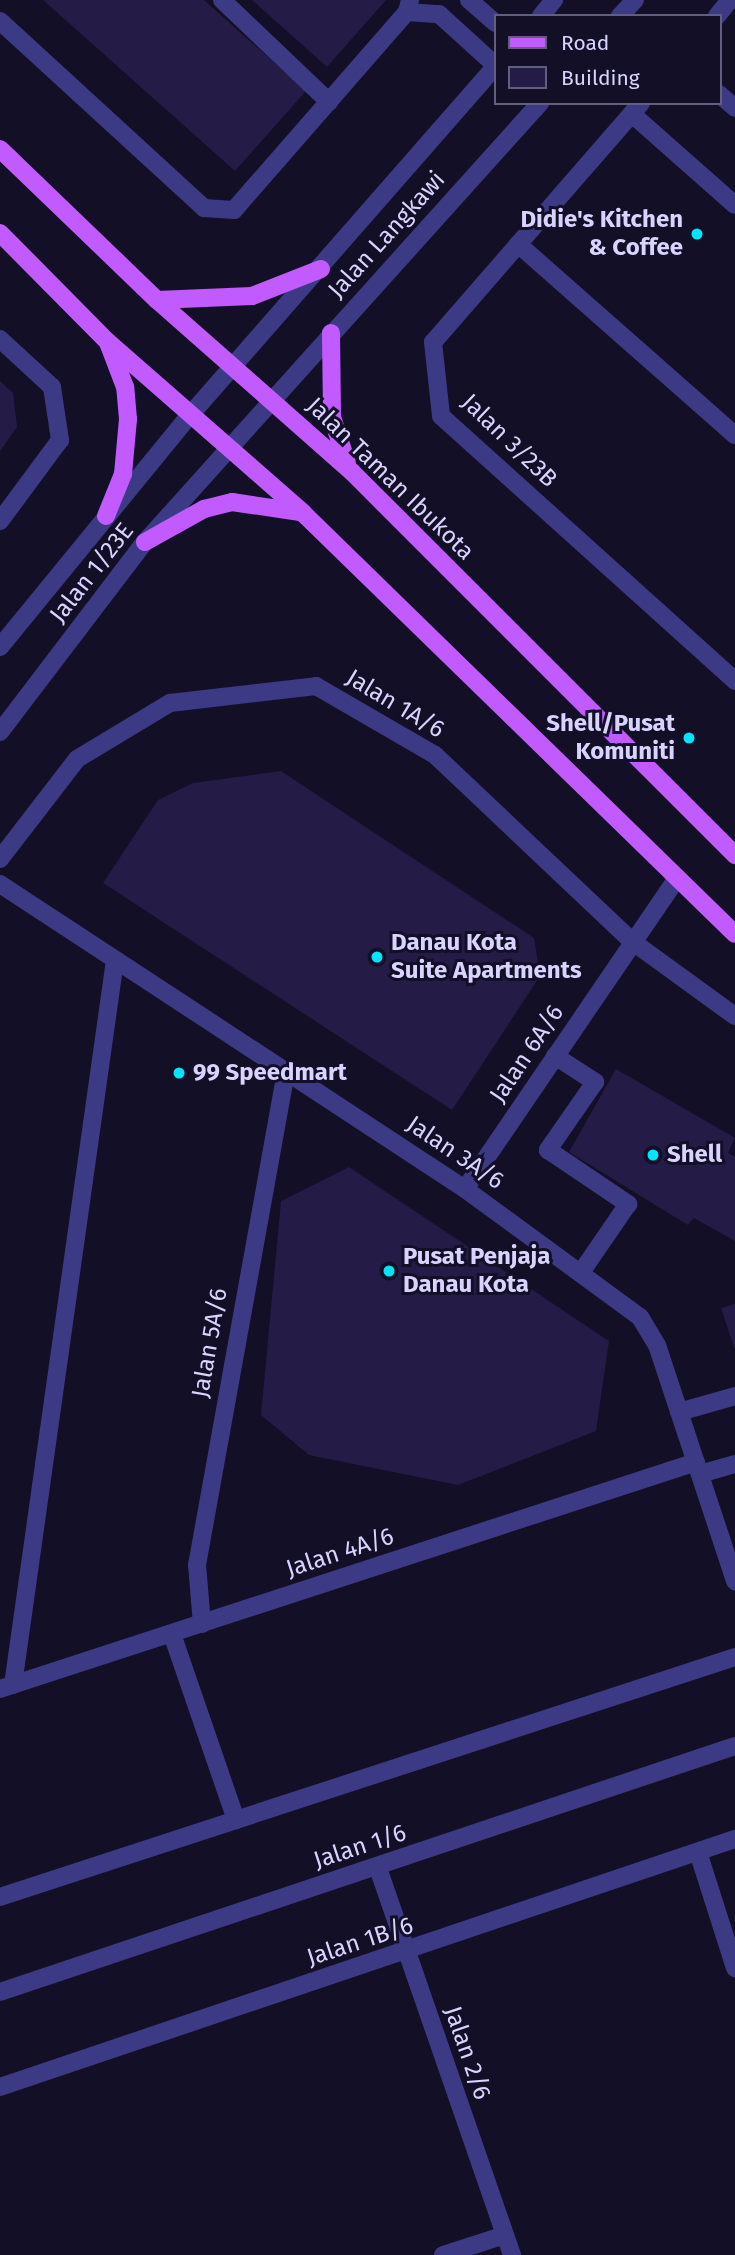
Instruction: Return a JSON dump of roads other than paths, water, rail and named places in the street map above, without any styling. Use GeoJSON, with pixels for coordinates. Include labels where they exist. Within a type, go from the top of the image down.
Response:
{"type":"FeatureCollection","features":[{"type":"Feature","properties":{"kind":"main road","name":"Jalan Taman Ibukota"},"geometry":{"type":"LineString","coordinates":[[0,149],[157,300],[352,472],[735,855]]}},
{"type":"Feature","properties":{"kind":"main road"},"geometry":{"type":"LineString","coordinates":[[0,233],[108,342],[303,513],[735,933]]}},
{"type":"Feature","properties":{"kind":"main road"},"geometry":{"type":"LineString","coordinates":[[157,300],[252,296],[321,269]]}},
{"type":"Feature","properties":{"kind":"main road"},"geometry":{"type":"LineString","coordinates":[[331,333],[332,417],[352,472]]}},
{"type":"Feature","properties":{"kind":"main road"},"geometry":{"type":"LineString","coordinates":[[106,516],[123,474],[128,419],[125,387],[108,342]]}},
{"type":"Feature","properties":{"kind":"main road"},"geometry":{"type":"LineString","coordinates":[[145,542],[204,509],[232,502],[303,513]]}},
{"type":"Feature","properties":{"kind":"street"},"geometry":{"type":"LineString","coordinates":[[222,0],[329,102]]}},
{"type":"Feature","properties":{"kind":"street"},"geometry":{"type":"LineString","coordinates":[[469,0],[494,22]]}},
{"type":"Feature","properties":{"kind":"street"},"geometry":{"type":"LineString","coordinates":[[543,14],[554,0]]}},
{"type":"Feature","properties":{"kind":"street"},"geometry":{"type":"LineString","coordinates":[[622,14],[635,0]]}},
{"type":"Feature","properties":{"kind":"street"},"geometry":{"type":"LineString","coordinates":[[719,14],[730,0]]}},
{"type":"Feature","properties":{"kind":"street"},"geometry":{"type":"LineString","coordinates":[[0,21],[204,208],[234,210],[329,102],[408,6],[439,15],[494,65]]}},
{"type":"Feature","properties":{"kind":"street","name":"Jalan Langkawi"},"geometry":{"type":"LineString","coordinates":[[191,414],[321,269],[494,67]]}},
{"type":"Feature","properties":{"kind":"street"},"geometry":{"type":"LineString","coordinates":[[721,96],[735,108]]}},
{"type":"Feature","properties":{"kind":"street","name":"Jalan Langkawi"},"geometry":{"type":"LineString","coordinates":[[229,448],[538,105]]}},
{"type":"Feature","properties":{"kind":"street"},"geometry":{"type":"LineString","coordinates":[[636,109],[735,205]]}},
{"type":"Feature","properties":{"kind":"street","name":"Jalan 3/23B"},"geometry":{"type":"LineString","coordinates":[[636,109],[433,342],[441,416],[734,678]]}},
{"type":"Feature","properties":{"kind":"street"},"geometry":{"type":"LineString","coordinates":[[518,244],[735,435]]}},
{"type":"Feature","properties":{"kind":"street"},"geometry":{"type":"LineString","coordinates":[[0,339],[52,387],[60,440],[0,521]]}},
{"type":"Feature","properties":{"kind":"street","name":"Jalan 1/23E"},"geometry":{"type":"LineString","coordinates":[[0,647],[191,414]]}},
{"type":"Feature","properties":{"kind":"street","name":"Jalan 1/23E"},"geometry":{"type":"LineString","coordinates":[[0,732],[145,542],[229,448]]}},
{"type":"Feature","properties":{"kind":"street","name":"Jalan 1A/6"},"geometry":{"type":"LineString","coordinates":[[0,859],[77,759],[170,703],[316,686],[435,755],[633,942],[735,1016]]}},
{"type":"Feature","properties":{"kind":"street","name":"Jalan 6A/6"},"geometry":{"type":"LineString","coordinates":[[465,1189],[677,878]]}},
{"type":"Feature","properties":{"kind":"street","name":"Jalan 3A/6"},"geometry":{"type":"LineString","coordinates":[[0,884],[465,1189],[582,1271],[640,1317],[657,1345],[735,1581]]}},
{"type":"Feature","properties":{"kind":"street"},"geometry":{"type":"LineString","coordinates":[[6,1687],[115,960]]}},
{"type":"Feature","properties":{"kind":"street"},"geometry":{"type":"LineString","coordinates":[[555,1056],[595,1082],[548,1150],[628,1204],[582,1271]]}},
{"type":"Feature","properties":{"kind":"street","name":"Jalan 5A/6"},"geometry":{"type":"LineString","coordinates":[[202,1624],[197,1565],[286,1072]]}},
{"type":"Feature","properties":{"kind":"street"},"geometry":{"type":"LineString","coordinates":[[679,1412],[735,1396]]}},
{"type":"Feature","properties":{"kind":"street","name":"Jalan 4A/6"},"geometry":{"type":"LineString","coordinates":[[6,1687],[698,1468],[735,1464]]}},
{"type":"Feature","properties":{"kind":"street"},"geometry":{"type":"LineString","coordinates":[[172,1634],[236,1820]]}},
{"type":"Feature","properties":{"kind":"street"},"geometry":{"type":"LineString","coordinates":[[0,1897],[735,1657]]}},
{"type":"Feature","properties":{"kind":"street","name":"Jalan 1/6"},"geometry":{"type":"LineString","coordinates":[[0,1992],[378,1868],[735,1746]]}},
{"type":"Feature","properties":{"kind":"street","name":"Jalan 1B/6"},"geometry":{"type":"LineString","coordinates":[[0,2087],[407,1953],[735,1839]]}},
{"type":"Feature","properties":{"kind":"street"},"geometry":{"type":"LineString","coordinates":[[698,1852],[735,1968]]}},
{"type":"Feature","properties":{"kind":"street","name":"Jalan 2/6"},"geometry":{"type":"LineString","coordinates":[[378,1868],[512,2255]]}},
{"type":"Feature","properties":{"kind":"street"},"geometry":{"type":"LineString","coordinates":[[443,2255],[505,2235]]}},
{"type":"Feature","properties":{"kind":"place","name":"Didie's Kitchen & Coffee"},"geometry":{"type":"Point","coordinates":[697,234]}},
{"type":"Feature","properties":{"kind":"place","name":"Shell/Pusat Komuniti"},"geometry":{"type":"Point","coordinates":[689,738]}},
{"type":"Feature","properties":{"kind":"place","name":"Danau Kota Suite Apartments"},"geometry":{"type":"Point","coordinates":[377,957]}},
{"type":"Feature","properties":{"kind":"place","name":"99 Speedmart"},"geometry":{"type":"Point","coordinates":[179,1073]}},
{"type":"Feature","properties":{"kind":"place","name":"Shell"},"geometry":{"type":"Point","coordinates":[653,1155]}},
{"type":"Feature","properties":{"kind":"place","name":"Pusat Penjaja Danau Kota"},"geometry":{"type":"Point","coordinates":[389,1271]}}]}
